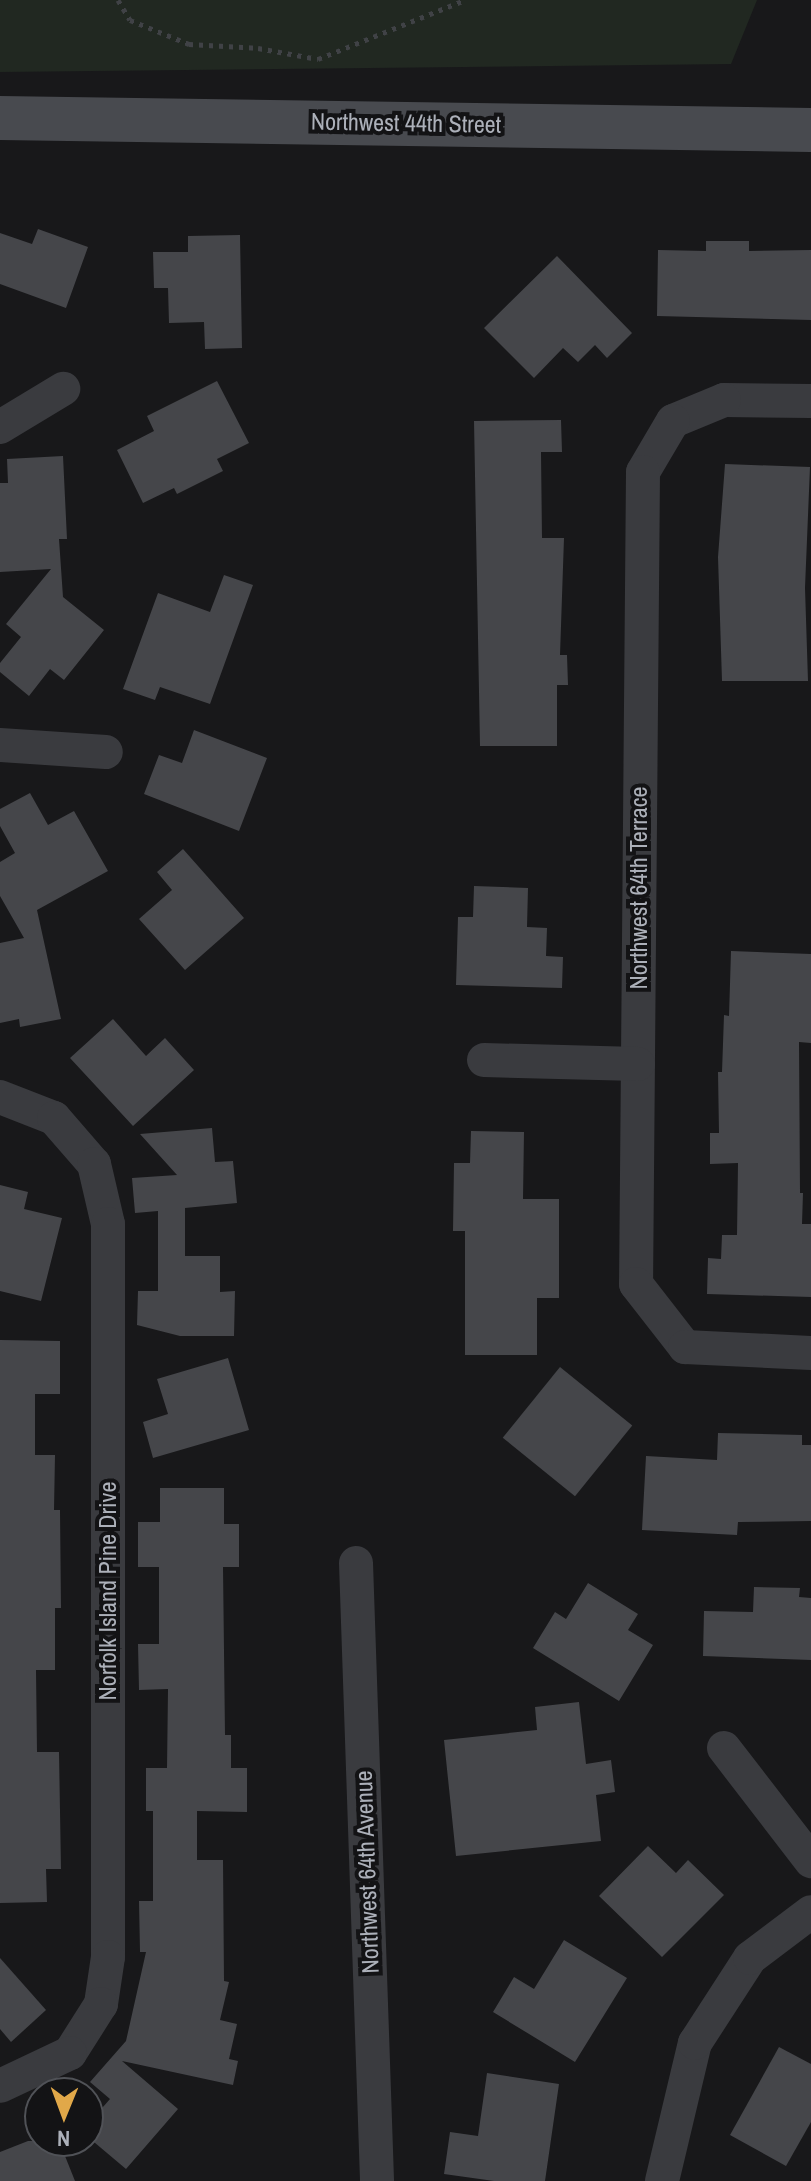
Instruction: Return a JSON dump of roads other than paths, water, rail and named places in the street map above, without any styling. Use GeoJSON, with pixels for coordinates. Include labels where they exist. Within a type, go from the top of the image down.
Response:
{"type":"FeatureCollection","features":[{"type":"Feature","properties":{"kind":"street","name":"Northwest 44th Street"},"geometry":{"type":"LineString","coordinates":[[0,118],[811,130]]}},
{"type":"Feature","properties":{"kind":"street"},"geometry":{"type":"LineString","coordinates":[[0,427],[63,389]]}},
{"type":"Feature","properties":{"kind":"street","name":"Northwest 64th Terrace"},"geometry":{"type":"LineString","coordinates":[[811,401],[724,400],[673,421],[643,472],[636,1284],[685,1347],[811,1353]]}},
{"type":"Feature","properties":{"kind":"street"},"geometry":{"type":"LineString","coordinates":[[0,745],[106,752]]}},
{"type":"Feature","properties":{"kind":"street"},"geometry":{"type":"LineString","coordinates":[[484,1060],[638,1064]]}},
{"type":"Feature","properties":{"kind":"street","name":"Norfolk Island Pine Drive"},"geometry":{"type":"LineString","coordinates":[[0,1097],[54,1118],[94,1164],[108,1224],[108,1957],[101,2004],[70,2053],[0,2086]]}},
{"type":"Feature","properties":{"kind":"street","name":"Northwest 64th Avenue"},"geometry":{"type":"LineString","coordinates":[[356,1563],[377,2181]]}},
{"type":"Feature","properties":{"kind":"street"},"geometry":{"type":"LineString","coordinates":[[724,1748],[811,1861]]}},
{"type":"Feature","properties":{"kind":"street"},"geometry":{"type":"LineString","coordinates":[[662,2181],[695,2043],[750,1958],[811,1912]]}}]}
